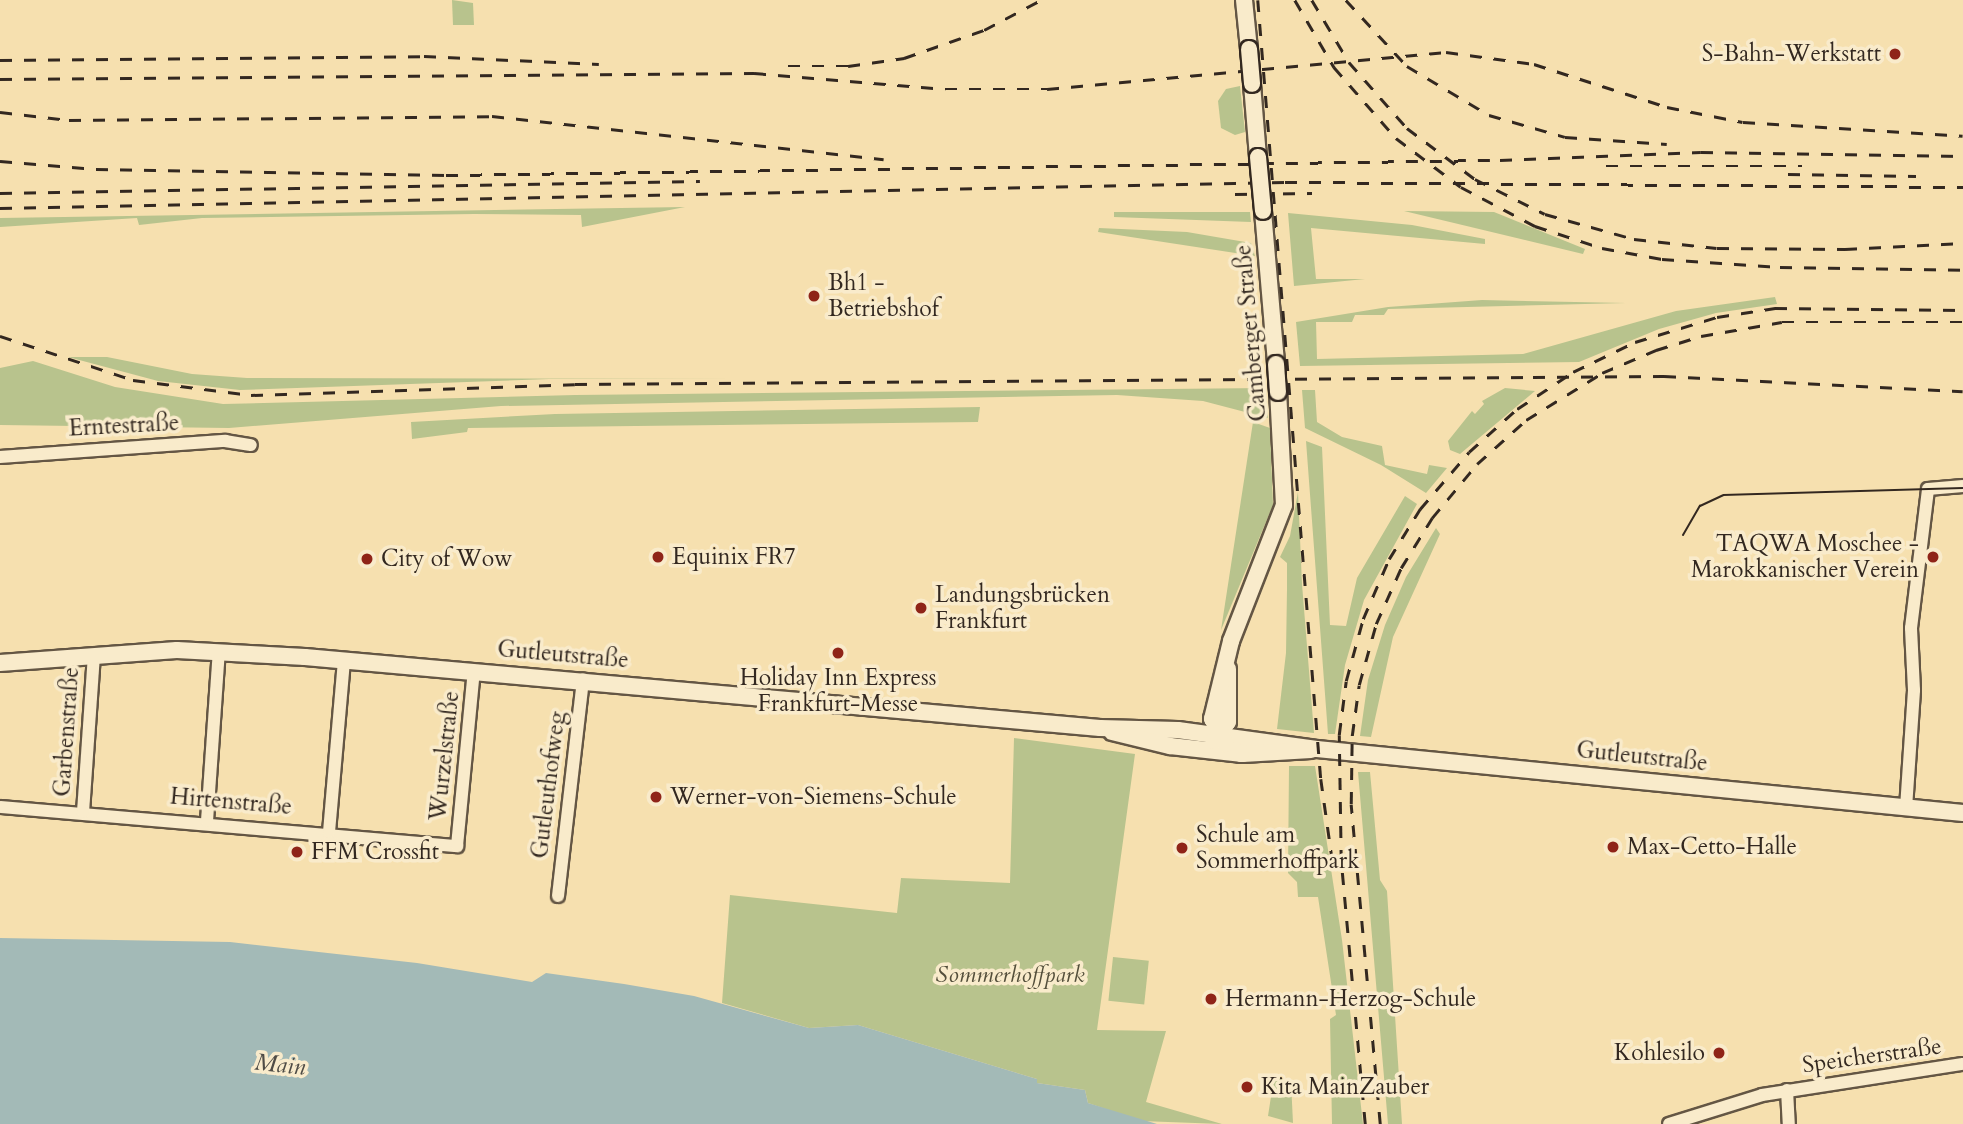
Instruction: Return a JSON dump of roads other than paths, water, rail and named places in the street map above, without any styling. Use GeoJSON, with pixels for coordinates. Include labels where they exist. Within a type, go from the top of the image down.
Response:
{"type":"FeatureCollection","features":[{"type":"Feature","properties":{"kind":"main road","name":"Camberger Straße"},"geometry":{"type":"LineString","coordinates":[[1219,729],[1228,653],[1282,518],[1285,483],[1244,0]]}},
{"type":"Feature","properties":{"kind":"main road","name":"Gutleutstraße"},"geometry":{"type":"LineString","coordinates":[[0,663],[22,664],[94,656],[219,651],[583,679],[1100,728],[1219,729],[1317,750],[1963,813]]}},
{"type":"Feature","properties":{"kind":"main road","name":"Gutleutstraße"},"geometry":{"type":"LineString","coordinates":[[0,673],[22,664]]}},
{"type":"Feature","properties":{"kind":"main road","name":"Gutleutstraße"},"geometry":{"type":"LineString","coordinates":[[1100,728],[1153,743],[1241,754],[1317,750]]}},
{"type":"Feature","properties":{"kind":"main road"},"geometry":{"type":"LineString","coordinates":[[1197,749],[1219,729],[1241,754]]}},
{"type":"Feature","properties":{"kind":"main road"},"geometry":{"type":"LineString","coordinates":[[1153,743],[1152,734],[1170,730]]}},
{"type":"Feature","properties":{"kind":"street","name":"Erntestraße"},"geometry":{"type":"LineString","coordinates":[[0,457],[225,441],[251,445]]}},
{"type":"Feature","properties":{"kind":"street"},"geometry":{"type":"LineString","coordinates":[[1906,808],[1914,690],[1911,628],[1928,489],[1963,486]]}},
{"type":"Feature","properties":{"kind":"street"},"geometry":{"type":"LineString","coordinates":[[207,821],[219,651]]}},
{"type":"Feature","properties":{"kind":"street","name":"Garbenstraße"},"geometry":{"type":"LineString","coordinates":[[83,812],[94,656]]}},
{"type":"Feature","properties":{"kind":"street"},"geometry":{"type":"LineString","coordinates":[[329,832],[344,661]]}},
{"type":"Feature","properties":{"kind":"street","name":"Wurzelstraße"},"geometry":{"type":"LineString","coordinates":[[457,846],[474,671]]}},
{"type":"Feature","properties":{"kind":"street","name":"Gutleuthofweg"},"geometry":{"type":"LineString","coordinates":[[558,896],[583,679]]}},
{"type":"Feature","properties":{"kind":"street","name":"Hirtenstraße"},"geometry":{"type":"LineString","coordinates":[[0,807],[207,821],[457,846]]}},
{"type":"Feature","properties":{"kind":"street","name":"Speicherstraße"},"geometry":{"type":"LineString","coordinates":[[1669,1124],[1787,1090],[1963,1064]]}},
{"type":"Feature","properties":{"kind":"street"},"geometry":{"type":"LineString","coordinates":[[1787,1090],[1789,1124]]}},
{"type":"Feature","properties":{"kind":"water","name":"Main"},"geometry":{"type":"Polygon","coordinates":[[[0,938],[230,942],[417,963],[532,982],[546,973],[624,984],[694,996],[809,1028],[858,1025],[1037,1079],[1037,1083],[1085,1090],[1088,1103],[1157,1124],[0,1124],[0,938]]]}},
{"type":"Feature","properties":{"kind":"tram line"},"geometry":{"type":"LineString","coordinates":[[1683,535],[1700,506],[1724,495],[1963,488]]}},
{"type":"Feature","properties":{"kind":"railway"},"geometry":{"type":"LineString","coordinates":[[788,66],[848,66],[904,58],[984,30],[1041,0]]}},
{"type":"Feature","properties":{"kind":"railway"},"geometry":{"type":"LineString","coordinates":[[1258,0],[1321,779],[1334,871]]}},
{"type":"Feature","properties":{"kind":"railway"},"geometry":{"type":"LineString","coordinates":[[1295,0],[1334,67],[1396,138],[1461,187],[1535,226],[1602,248],[1662,259],[1780,267],[1963,270]]}},
{"type":"Feature","properties":{"kind":"railway"},"geometry":{"type":"LineString","coordinates":[[1312,0],[1349,62],[1407,128],[1475,179],[1545,214],[1634,239],[1717,248],[1845,249],[1963,243]]}},
{"type":"Feature","properties":{"kind":"railway"},"geometry":{"type":"LineString","coordinates":[[1346,0],[1407,66],[1489,115],[1565,137],[1667,144]]}},
{"type":"Feature","properties":{"kind":"railway"},"geometry":{"type":"LineString","coordinates":[[0,79],[754,73],[945,89],[1047,89],[1446,52],[1534,64],[1667,107],[1743,122],[1963,136]]}},
{"type":"Feature","properties":{"kind":"railway"},"geometry":{"type":"LineString","coordinates":[[0,60],[424,56],[599,64]]}},
{"type":"Feature","properties":{"kind":"railway"},"geometry":{"type":"LineString","coordinates":[[0,112],[69,120],[492,116],[884,159]]}},
{"type":"Feature","properties":{"kind":"railway"},"geometry":{"type":"LineString","coordinates":[[0,161],[96,169],[446,175],[1500,160],[1701,152],[1963,156]]}},
{"type":"Feature","properties":{"kind":"railway"},"geometry":{"type":"LineString","coordinates":[[1606,166],[1802,166]]}},
{"type":"Feature","properties":{"kind":"railway"},"geometry":{"type":"LineString","coordinates":[[1788,174],[1916,176]]}},
{"type":"Feature","properties":{"kind":"railway"},"geometry":{"type":"LineString","coordinates":[[0,193],[700,181]]}},
{"type":"Feature","properties":{"kind":"railway"},"geometry":{"type":"LineString","coordinates":[[0,208],[1285,182],[1963,187]]}},
{"type":"Feature","properties":{"kind":"railway"},"geometry":{"type":"LineString","coordinates":[[1235,194],[1312,193]]}},
{"type":"Feature","properties":{"kind":"railway"},"geometry":{"type":"LineString","coordinates":[[1365,1124],[1341,862],[1339,735],[1346,681],[1363,619],[1389,559],[1420,509],[1469,452],[1517,409],[1573,372],[1635,342],[1717,317],[1775,308],[1963,310]]}},
{"type":"Feature","properties":{"kind":"railway"},"geometry":{"type":"LineString","coordinates":[[1380,1124],[1351,804],[1352,736],[1359,685],[1376,624],[1401,568],[1432,518],[1477,464],[1526,420],[1602,373],[1656,350],[1701,336],[1782,322],[1963,322]]}},
{"type":"Feature","properties":{"kind":"railway"},"geometry":{"type":"LineString","coordinates":[[0,336],[133,380],[251,395],[575,384],[1664,376],[1963,391]]}},
{"type":"Feature","properties":{"kind":"place","name":"S-Bahn-Werkstatt"},"geometry":{"type":"Point","coordinates":[1895,54]}},
{"type":"Feature","properties":{"kind":"place","name":"Bh1 - Betriebshof"},"geometry":{"type":"Point","coordinates":[814,296]}},
{"type":"Feature","properties":{"kind":"place","name":"Equinix FR7"},"geometry":{"type":"Point","coordinates":[658,557]}},
{"type":"Feature","properties":{"kind":"place","name":"TAQWA Moschee - Marokkanischer Verein"},"geometry":{"type":"Point","coordinates":[1933,557]}},
{"type":"Feature","properties":{"kind":"place","name":"City of Wow"},"geometry":{"type":"Point","coordinates":[367,559]}},
{"type":"Feature","properties":{"kind":"place","name":"Landungsbrücken Frankfurt"},"geometry":{"type":"Point","coordinates":[921,608]}},
{"type":"Feature","properties":{"kind":"place","name":"Holiday Inn Express Frankfurt-Messe"},"geometry":{"type":"Point","coordinates":[838,653]}},
{"type":"Feature","properties":{"kind":"place","name":"Werner-von-Siemens-Schule"},"geometry":{"type":"Point","coordinates":[656,797]}},
{"type":"Feature","properties":{"kind":"place","name":"Max-Cetto-Halle"},"geometry":{"type":"Point","coordinates":[1613,847]}},
{"type":"Feature","properties":{"kind":"place","name":"Schule am Sommerhoffpark"},"geometry":{"type":"Point","coordinates":[1182,848]}},
{"type":"Feature","properties":{"kind":"place","name":"FFM Crossfit"},"geometry":{"type":"Point","coordinates":[297,852]}},
{"type":"Feature","properties":{"kind":"place","name":"Hermann-Herzog-Schule"},"geometry":{"type":"Point","coordinates":[1211,999]}},
{"type":"Feature","properties":{"kind":"place","name":"Kohlesilo"},"geometry":{"type":"Point","coordinates":[1719,1053]}},
{"type":"Feature","properties":{"kind":"place","name":"Kita MainZauber"},"geometry":{"type":"Point","coordinates":[1247,1087]}},
{"type":"Feature","properties":{"kind":"park label","name":"Sommerhoffpark"},"geometry":{"type":"Point","coordinates":[1010,975]}}]}
